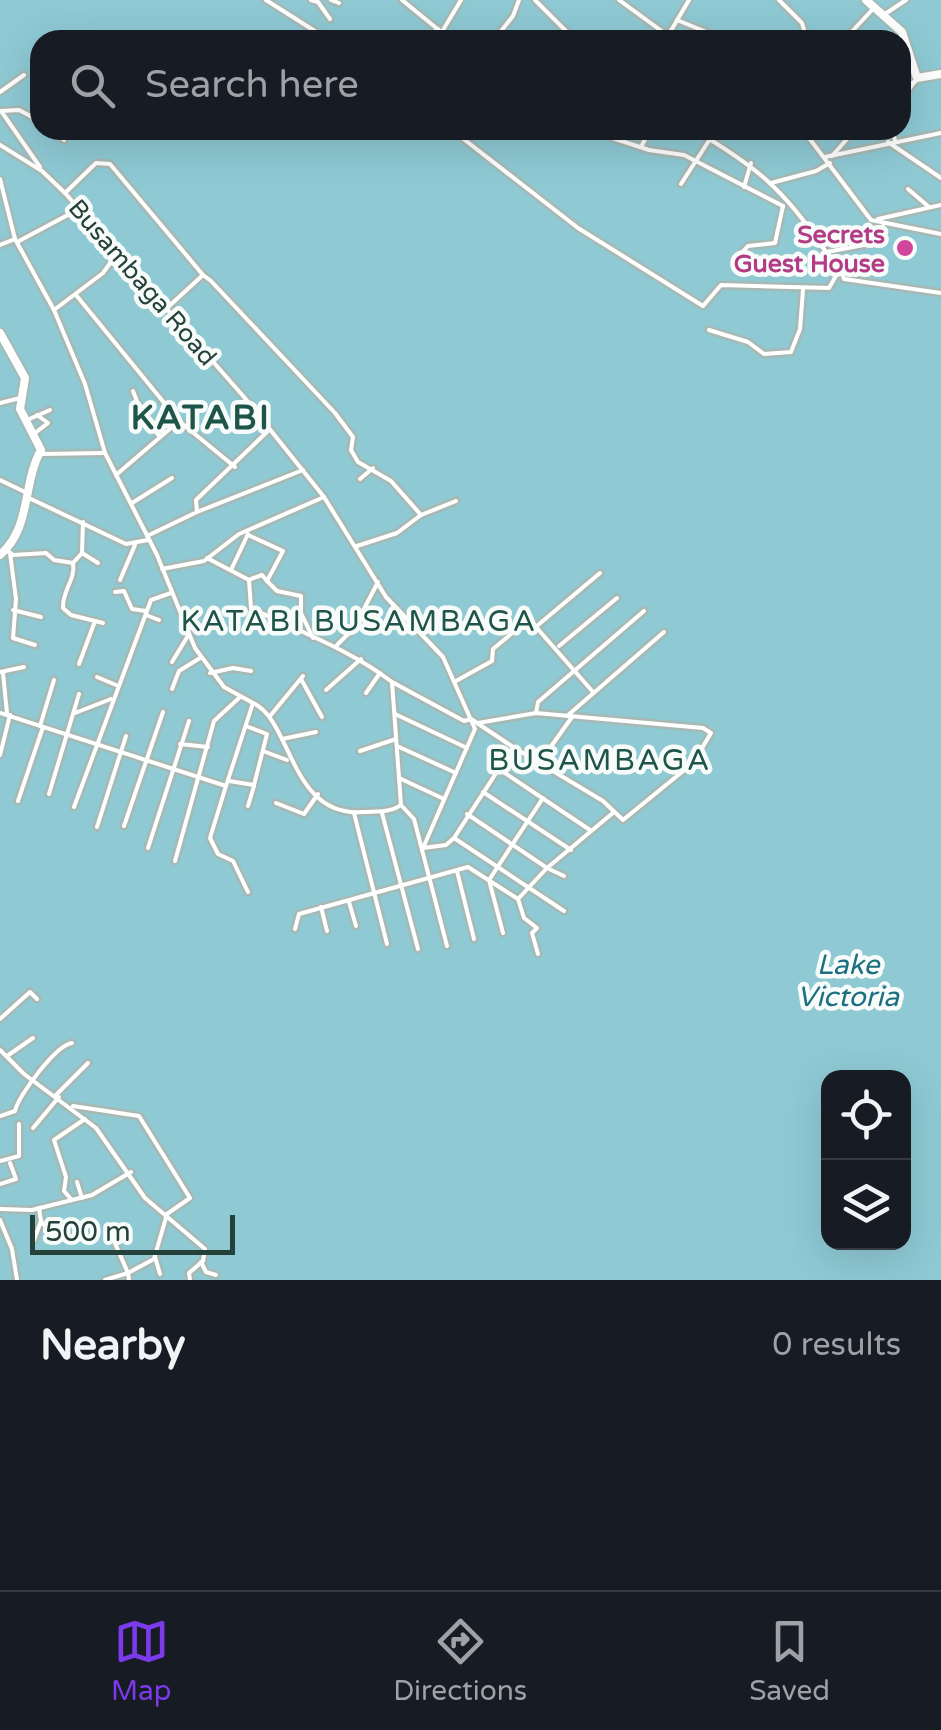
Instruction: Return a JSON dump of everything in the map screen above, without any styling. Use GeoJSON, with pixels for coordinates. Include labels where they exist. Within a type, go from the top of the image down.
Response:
{"type":"FeatureCollection","features":[{"type":"Feature","properties":{"kind":"street"},"geometry":{"type":"LineString","coordinates":[[266,0],[313,30]]}},
{"type":"Feature","properties":{"kind":"street"},"geometry":{"type":"LineString","coordinates":[[311,0],[319,1],[330,19]]}},
{"type":"Feature","properties":{"kind":"street"},"geometry":{"type":"LineString","coordinates":[[331,0],[339,3]]}},
{"type":"Feature","properties":{"kind":"street"},"geometry":{"type":"LineString","coordinates":[[402,0],[439,30]]}},
{"type":"Feature","properties":{"kind":"street"},"geometry":{"type":"LineString","coordinates":[[441,30],[461,0]]}},
{"type":"Feature","properties":{"kind":"street"},"geometry":{"type":"LineString","coordinates":[[502,30],[514,16],[519,0]]}},
{"type":"Feature","properties":{"kind":"street"},"geometry":{"type":"LineString","coordinates":[[536,0],[564,30]]}},
{"type":"Feature","properties":{"kind":"street"},"geometry":{"type":"LineString","coordinates":[[619,0],[660,30]]}},
{"type":"Feature","properties":{"kind":"street"},"geometry":{"type":"LineString","coordinates":[[671,30],[688,0]]}},
{"type":"Feature","properties":{"kind":"street"},"geometry":{"type":"LineString","coordinates":[[779,0],[804,30]]}},
{"type":"Feature","properties":{"kind":"street"},"geometry":{"type":"LineString","coordinates":[[884,14],[906,0]]}},
{"type":"Feature","properties":{"kind":"street"},"geometry":{"type":"LineString","coordinates":[[855,30],[867,19],[870,3],[897,30]]}},
{"type":"Feature","properties":{"kind":"street"},"geometry":{"type":"LineString","coordinates":[[677,20],[702,30]]}},
{"type":"Feature","properties":{"kind":"street"},"geometry":{"type":"LineString","coordinates":[[911,57],[916,80],[911,87]]}},
{"type":"Feature","properties":{"kind":"street"},"geometry":{"type":"LineString","coordinates":[[911,82],[941,74]]}},
{"type":"Feature","properties":{"kind":"street"},"geometry":{"type":"LineString","coordinates":[[0,92],[24,75]]}},
{"type":"Feature","properties":{"kind":"street"},"geometry":{"type":"LineString","coordinates":[[2,108],[20,110],[30,116]]}},
{"type":"Feature","properties":{"kind":"street"},"geometry":{"type":"LineString","coordinates":[[2,108],[42,171]]}},
{"type":"Feature","properties":{"kind":"street"},"geometry":{"type":"LineString","coordinates":[[911,138],[941,133]]}},
{"type":"Feature","properties":{"kind":"street"},"geometry":{"type":"LineString","coordinates":[[465,140],[576,226],[703,306],[721,285],[829,288],[841,267]]}},
{"type":"Feature","properties":{"kind":"street"},"geometry":{"type":"LineString","coordinates":[[619,140],[697,162],[783,204],[804,218],[841,267],[844,280],[941,294]]}},
{"type":"Feature","properties":{"kind":"street"},"geometry":{"type":"LineString","coordinates":[[640,147],[644,140]]}},
{"type":"Feature","properties":{"kind":"street"},"geometry":{"type":"LineString","coordinates":[[681,184],[709,140]]}},
{"type":"Feature","properties":{"kind":"street"},"geometry":{"type":"LineString","coordinates":[[712,140],[751,163],[771,182],[783,204],[775,243],[748,246],[734,262]]}},
{"type":"Feature","properties":{"kind":"street"},"geometry":{"type":"LineString","coordinates":[[812,140],[867,216],[882,226],[941,234]]}},
{"type":"Feature","properties":{"kind":"street"},"geometry":{"type":"LineString","coordinates":[[771,182],[816,172],[846,140]]}},
{"type":"Feature","properties":{"kind":"street"},"geometry":{"type":"LineString","coordinates":[[829,159],[896,140]]}},
{"type":"Feature","properties":{"kind":"street"},"geometry":{"type":"LineString","coordinates":[[888,142],[941,178]]}},
{"type":"Feature","properties":{"kind":"street","name":"Busambaga Road"},"geometry":{"type":"LineString","coordinates":[[0,146],[42,171],[65,193],[303,470],[390,601],[438,650],[471,719]]}},
{"type":"Feature","properties":{"kind":"street"},"geometry":{"type":"LineString","coordinates":[[96,154],[99,161],[115,170],[204,275],[229,296],[335,413],[353,437],[355,458],[391,481],[421,515]]}},
{"type":"Feature","properties":{"kind":"street"},"geometry":{"type":"LineString","coordinates":[[65,193],[99,161]]}},
{"type":"Feature","properties":{"kind":"street"},"geometry":{"type":"LineString","coordinates":[[744,187],[751,163]]}},
{"type":"Feature","properties":{"kind":"street"},"geometry":{"type":"LineString","coordinates":[[0,179],[1,200],[85,384],[104,452],[132,503],[200,658],[210,673],[238,698],[270,716],[290,762],[334,811],[381,812],[400,805]]}},
{"type":"Feature","properties":{"kind":"street"},"geometry":{"type":"LineString","coordinates":[[908,189],[929,207]]}},
{"type":"Feature","properties":{"kind":"street"},"geometry":{"type":"LineString","coordinates":[[876,220],[941,206]]}},
{"type":"Feature","properties":{"kind":"street"},"geometry":{"type":"LineString","coordinates":[[0,245],[17,241],[79,209]]}},
{"type":"Feature","properties":{"kind":"street"},"geometry":{"type":"LineString","coordinates":[[826,252],[879,242],[882,226]]}},
{"type":"Feature","properties":{"kind":"street"},"geometry":{"type":"LineString","coordinates":[[54,310],[104,273],[118,252]]}},
{"type":"Feature","properties":{"kind":"street"},"geometry":{"type":"LineString","coordinates":[[167,308],[204,275]]}},
{"type":"Feature","properties":{"kind":"street"},"geometry":{"type":"LineString","coordinates":[[709,330],[748,342],[764,354],[791,352],[800,329],[804,290]]}},
{"type":"Feature","properties":{"kind":"street"},"geometry":{"type":"LineString","coordinates":[[76,295],[179,421],[235,467]]}},
{"type":"Feature","properties":{"kind":"street"},"geometry":{"type":"LineString","coordinates":[[0,333],[25,378],[21,398],[40,454],[31,471],[30,496],[17,536],[5,553],[14,640],[36,645]]}},
{"type":"Feature","properties":{"kind":"street"},"geometry":{"type":"LineString","coordinates":[[133,391],[142,414],[160,437]]}},
{"type":"Feature","properties":{"kind":"street"},"geometry":{"type":"LineString","coordinates":[[0,403],[21,398]]}},
{"type":"Feature","properties":{"kind":"street"},"geometry":{"type":"LineString","coordinates":[[27,420],[50,410]]}},
{"type":"Feature","properties":{"kind":"street"},"geometry":{"type":"LineString","coordinates":[[35,433],[48,425],[37,414]]}},
{"type":"Feature","properties":{"kind":"street"},"geometry":{"type":"LineString","coordinates":[[116,475],[179,421]]}},
{"type":"Feature","properties":{"kind":"street"},"geometry":{"type":"LineString","coordinates":[[197,512],[196,500],[270,430]]}},
{"type":"Feature","properties":{"kind":"street"},"geometry":{"type":"LineString","coordinates":[[40,454],[104,452]]}},
{"type":"Feature","properties":{"kind":"street"},"geometry":{"type":"LineString","coordinates":[[360,480],[373,468]]}},
{"type":"Feature","properties":{"kind":"street"},"geometry":{"type":"LineString","coordinates":[[120,580],[135,545],[197,512],[303,470]]}},
{"type":"Feature","properties":{"kind":"street"},"geometry":{"type":"LineString","coordinates":[[132,503],[172,478]]}},
{"type":"Feature","properties":{"kind":"street"},"geometry":{"type":"LineString","coordinates":[[0,480],[135,545]]}},
{"type":"Feature","properties":{"kind":"street"},"geometry":{"type":"LineString","coordinates":[[162,570],[207,558],[248,532],[324,497]]}},
{"type":"Feature","properties":{"kind":"street"},"geometry":{"type":"LineString","coordinates":[[356,546],[397,533],[421,515],[456,501]]}},
{"type":"Feature","properties":{"kind":"street"},"geometry":{"type":"LineString","coordinates":[[72,563],[82,553],[83,522]]}},
{"type":"Feature","properties":{"kind":"street"},"geometry":{"type":"LineString","coordinates":[[231,570],[248,532]]}},
{"type":"Feature","properties":{"kind":"street"},"geometry":{"type":"LineString","coordinates":[[248,532],[282,551],[266,581]]}},
{"type":"Feature","properties":{"kind":"street"},"geometry":{"type":"LineString","coordinates":[[5,553],[46,553],[54,560],[72,563]]}},
{"type":"Feature","properties":{"kind":"street"},"geometry":{"type":"LineString","coordinates":[[82,553],[98,563]]}},
{"type":"Feature","properties":{"kind":"street"},"geometry":{"type":"LineString","coordinates":[[207,558],[250,580]]}},
{"type":"Feature","properties":{"kind":"street"},"geometry":{"type":"LineString","coordinates":[[72,563],[74,574],[65,589],[63,608],[71,615],[103,623]]}},
{"type":"Feature","properties":{"kind":"street"},"geometry":{"type":"LineString","coordinates":[[538,626],[600,573]]}},
{"type":"Feature","properties":{"kind":"street"},"geometry":{"type":"LineString","coordinates":[[250,580],[262,575],[277,591],[301,596],[301,613],[313,638]]}},
{"type":"Feature","properties":{"kind":"street"},"geometry":{"type":"LineString","coordinates":[[250,580],[251,608],[313,638],[337,645],[392,682],[464,721],[471,719],[624,819],[693,763],[712,734],[703,728],[536,713],[478,723]]}},
{"type":"Feature","properties":{"kind":"street"},"geometry":{"type":"LineString","coordinates":[[337,645],[354,628],[378,582]]}},
{"type":"Feature","properties":{"kind":"street"},"geometry":{"type":"LineString","coordinates":[[115,592],[124,591],[132,609],[159,620]]}},
{"type":"Feature","properties":{"kind":"street"},"geometry":{"type":"LineString","coordinates":[[74,807],[110,699],[151,600],[171,593]]}},
{"type":"Feature","properties":{"kind":"street"},"geometry":{"type":"LineString","coordinates":[[557,648],[617,598]]}},
{"type":"Feature","properties":{"kind":"street"},"geometry":{"type":"LineString","coordinates":[[13,610],[40,617]]}},
{"type":"Feature","properties":{"kind":"street"},"geometry":{"type":"LineString","coordinates":[[536,713],[536,704],[644,611]]}},
{"type":"Feature","properties":{"kind":"street"},"geometry":{"type":"LineString","coordinates":[[78,664],[95,621]]}},
{"type":"Feature","properties":{"kind":"street"},"geometry":{"type":"LineString","coordinates":[[456,681],[492,661],[493,649],[524,621],[538,626],[593,692]]}},
{"type":"Feature","properties":{"kind":"street"},"geometry":{"type":"LineString","coordinates":[[540,762],[569,716],[664,632]]}},
{"type":"Feature","properties":{"kind":"street"},"geometry":{"type":"LineString","coordinates":[[172,662],[188,634]]}},
{"type":"Feature","properties":{"kind":"street"},"geometry":{"type":"LineString","coordinates":[[172,688],[179,672],[200,658]]}},
{"type":"Feature","properties":{"kind":"street"},"geometry":{"type":"LineString","coordinates":[[326,690],[361,659]]}},
{"type":"Feature","properties":{"kind":"street"},"geometry":{"type":"LineString","coordinates":[[0,755],[9,714],[2,672],[24,667]]}},
{"type":"Feature","properties":{"kind":"street"},"geometry":{"type":"LineString","coordinates":[[210,673],[233,668],[251,671]]}},
{"type":"Feature","properties":{"kind":"street"},"geometry":{"type":"LineString","coordinates":[[366,693],[380,673]]}},
{"type":"Feature","properties":{"kind":"street"},"geometry":{"type":"LineString","coordinates":[[97,677],[116,685]]}},
{"type":"Feature","properties":{"kind":"street"},"geometry":{"type":"LineString","coordinates":[[270,716],[302,678],[322,716]]}},
{"type":"Feature","properties":{"kind":"street"},"geometry":{"type":"LineString","coordinates":[[18,801],[54,680]]}},
{"type":"Feature","properties":{"kind":"street"},"geometry":{"type":"LineString","coordinates":[[392,682],[400,805]]}},
{"type":"Feature","properties":{"kind":"street"},"geometry":{"type":"LineString","coordinates":[[49,794],[79,694]]}},
{"type":"Feature","properties":{"kind":"street"},"geometry":{"type":"LineString","coordinates":[[176,861],[216,717],[238,698]]}},
{"type":"Feature","properties":{"kind":"street"},"geometry":{"type":"LineString","coordinates":[[74,713],[110,699]]}},
{"type":"Feature","properties":{"kind":"street"},"geometry":{"type":"LineString","coordinates":[[248,892],[233,861],[218,854],[210,838],[253,703]]}},
{"type":"Feature","properties":{"kind":"street"},"geometry":{"type":"LineString","coordinates":[[124,826],[163,712]]}},
{"type":"Feature","properties":{"kind":"street"},"geometry":{"type":"LineString","coordinates":[[0,713],[147,763],[226,783],[254,785]]}},
{"type":"Feature","properties":{"kind":"street"},"geometry":{"type":"LineString","coordinates":[[395,714],[467,748]]}},
{"type":"Feature","properties":{"kind":"street"},"geometry":{"type":"LineString","coordinates":[[423,848],[475,729],[471,719]]}},
{"type":"Feature","properties":{"kind":"street"},"geometry":{"type":"LineString","coordinates":[[148,848],[189,720]]}},
{"type":"Feature","properties":{"kind":"street"},"geometry":{"type":"LineString","coordinates":[[246,726],[267,734],[248,806]]}},
{"type":"Feature","properties":{"kind":"street"},"geometry":{"type":"LineString","coordinates":[[280,739],[316,732]]}},
{"type":"Feature","properties":{"kind":"street"},"geometry":{"type":"LineString","coordinates":[[97,827],[126,736]]}},
{"type":"Feature","properties":{"kind":"street"},"geometry":{"type":"LineString","coordinates":[[360,752],[396,743],[456,773]]}},
{"type":"Feature","properties":{"kind":"street"},"geometry":{"type":"LineString","coordinates":[[180,744],[208,747]]}},
{"type":"Feature","properties":{"kind":"street"},"geometry":{"type":"LineString","coordinates":[[423,848],[446,845],[454,838],[514,747]]}},
{"type":"Feature","properties":{"kind":"street"},"geometry":{"type":"LineString","coordinates":[[263,751],[290,762]]}},
{"type":"Feature","properties":{"kind":"street"},"geometry":{"type":"LineString","coordinates":[[499,768],[591,831]]}},
{"type":"Feature","properties":{"kind":"street"},"geometry":{"type":"LineString","coordinates":[[399,778],[444,799]]}},
{"type":"Feature","properties":{"kind":"street"},"geometry":{"type":"LineString","coordinates":[[483,792],[571,850]]}},
{"type":"Feature","properties":{"kind":"street"},"geometry":{"type":"LineString","coordinates":[[276,803],[304,814],[318,794]]}},
{"type":"Feature","properties":{"kind":"street"},"geometry":{"type":"LineString","coordinates":[[503,934],[489,880],[542,798]]}},
{"type":"Feature","properties":{"kind":"street"},"geometry":{"type":"LineString","coordinates":[[400,805],[412,814],[448,946]]}},
{"type":"Feature","properties":{"kind":"street"},"geometry":{"type":"LineString","coordinates":[[381,812],[418,949]]}},
{"type":"Feature","properties":{"kind":"street"},"geometry":{"type":"LineString","coordinates":[[518,898],[614,812]]}},
{"type":"Feature","properties":{"kind":"street"},"geometry":{"type":"LineString","coordinates":[[354,813],[387,944]]}},
{"type":"Feature","properties":{"kind":"street"},"geometry":{"type":"LineString","coordinates":[[468,814],[564,876]]}},
{"type":"Feature","properties":{"kind":"street"},"geometry":{"type":"LineString","coordinates":[[454,838],[564,910]]}},
{"type":"Feature","properties":{"kind":"street"},"geometry":{"type":"LineString","coordinates":[[295,930],[299,914],[470,868],[518,898],[524,918],[537,928],[532,935],[538,954]]}},
{"type":"Feature","properties":{"kind":"street"},"geometry":{"type":"LineString","coordinates":[[457,871],[474,939]]}},
{"type":"Feature","properties":{"kind":"street"},"geometry":{"type":"LineString","coordinates":[[348,900],[356,926]]}},
{"type":"Feature","properties":{"kind":"street"},"geometry":{"type":"LineString","coordinates":[[321,907],[327,930]]}},
{"type":"Feature","properties":{"kind":"street"},"geometry":{"type":"LineString","coordinates":[[0,1018],[26,994],[37,999]]}},
{"type":"Feature","properties":{"kind":"street"},"geometry":{"type":"LineString","coordinates":[[7,1056],[33,1038]]}},
{"type":"Feature","properties":{"kind":"street"},"geometry":{"type":"LineString","coordinates":[[0,1116],[15,1111],[18,1100],[36,1083],[36,1075],[55,1053],[72,1043]]}},
{"type":"Feature","properties":{"kind":"street"},"geometry":{"type":"LineString","coordinates":[[0,1050],[85,1119],[130,1172],[144,1198],[205,1249],[190,1272],[190,1280]]}},
{"type":"Feature","properties":{"kind":"street"},"geometry":{"type":"LineString","coordinates":[[33,1128],[88,1062]]}},
{"type":"Feature","properties":{"kind":"street"},"geometry":{"type":"LineString","coordinates":[[70,1106],[139,1116],[190,1198],[167,1214],[154,1257],[160,1274]]}},
{"type":"Feature","properties":{"kind":"street"},"geometry":{"type":"LineString","coordinates":[[71,1200],[64,1191],[66,1177],[54,1140],[85,1119]]}},
{"type":"Feature","properties":{"kind":"street"},"geometry":{"type":"LineString","coordinates":[[0,1160],[9,1162],[19,1156],[20,1124]]}},
{"type":"Feature","properties":{"kind":"street"},"geometry":{"type":"LineString","coordinates":[[0,1184],[16,1179],[9,1162]]}},
{"type":"Feature","properties":{"kind":"street"},"geometry":{"type":"LineString","coordinates":[[0,1209],[39,1208],[82,1198],[130,1172]]}},
{"type":"Feature","properties":{"kind":"street"},"geometry":{"type":"LineString","coordinates":[[77,1182],[82,1198]]}},
{"type":"Feature","properties":{"kind":"street"},"geometry":{"type":"LineString","coordinates":[[34,1240],[41,1221],[39,1208]]}},
{"type":"Feature","properties":{"kind":"street"},"geometry":{"type":"LineString","coordinates":[[0,1220],[12,1249],[17,1280]]}},
{"type":"Feature","properties":{"kind":"street"},"geometry":{"type":"LineString","coordinates":[[41,1221],[44,1225],[54,1220]]}},
{"type":"Feature","properties":{"kind":"street"},"geometry":{"type":"LineString","coordinates":[[110,1232],[130,1280]]}},
{"type":"Feature","properties":{"kind":"street"},"geometry":{"type":"LineString","coordinates":[[104,1280],[128,1273],[154,1257]]}},
{"type":"Feature","properties":{"kind":"street"},"geometry":{"type":"LineString","coordinates":[[200,1262],[206,1272],[216,1274]]}},
{"type":"Feature","properties":{"kind":"water","name":"Lake Victoria"},"geometry":{"type":"Polygon","coordinates":[[[0,0],[941,0],[941,1280],[0,1280],[0,0]]]}},
{"type":"Feature","properties":{"kind":"place","name":"Secrets Guest House"},"geometry":{"type":"Point","coordinates":[905,248]}},
{"type":"Feature","properties":{"kind":"district","name":"KATABI"},"geometry":{"type":"Point","coordinates":[201,417]}},
{"type":"Feature","properties":{"kind":"district","name":"KATABI BUSAMBAGA"},"geometry":{"type":"Point","coordinates":[359,621]}},
{"type":"Feature","properties":{"kind":"district","name":"BUSAMBAGA"},"geometry":{"type":"Point","coordinates":[600,760]}}]}
